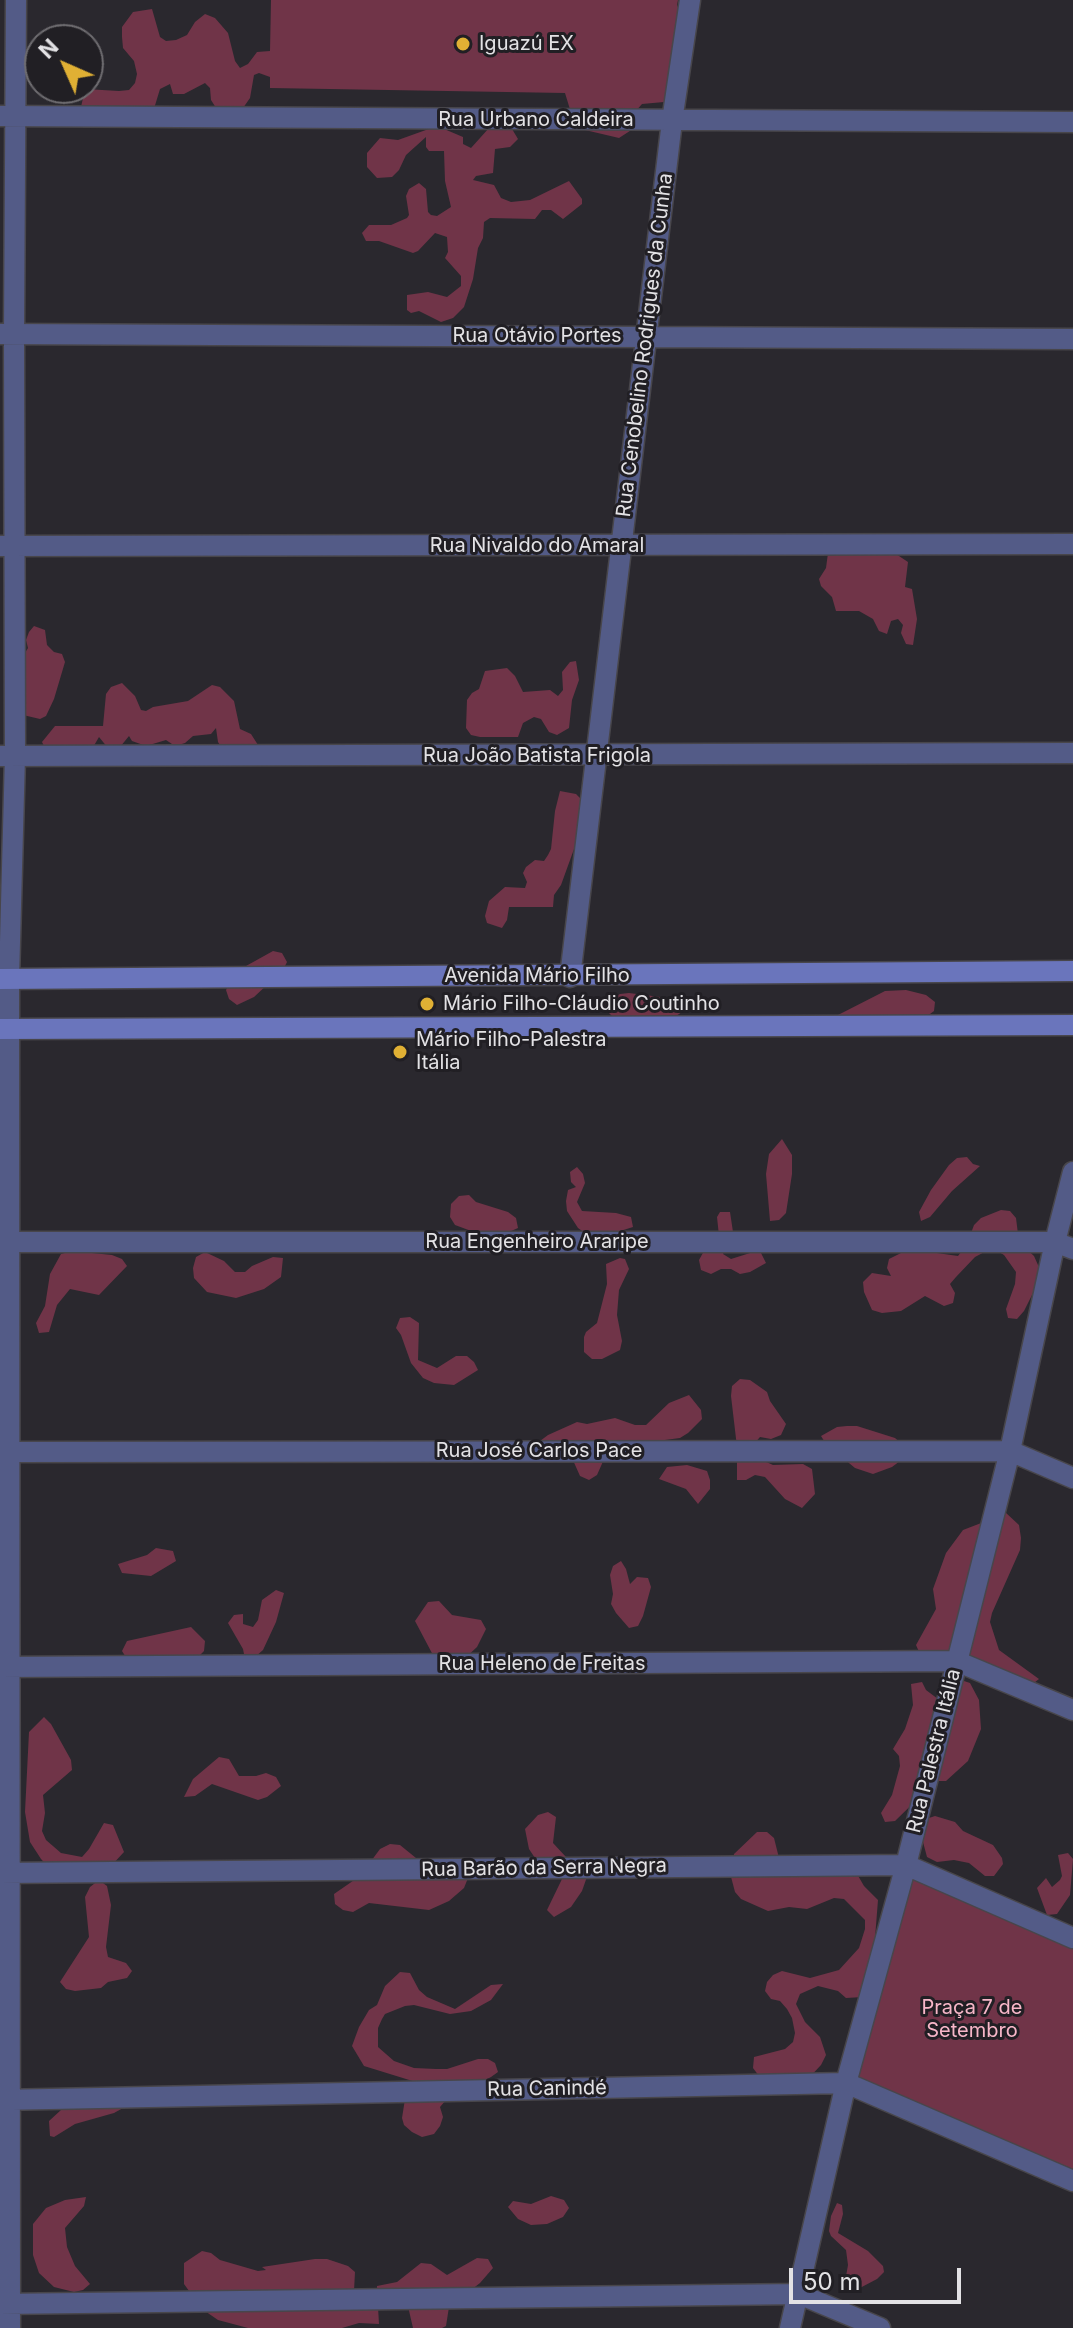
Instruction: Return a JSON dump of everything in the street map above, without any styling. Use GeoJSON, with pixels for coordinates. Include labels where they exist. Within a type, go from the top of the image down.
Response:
{"type":"FeatureCollection","features":[{"type":"Feature","properties":{"kind":"main road","name":"Avenida Mário Filho"},"geometry":{"type":"LineString","coordinates":[[4,979],[1073,971]]}},
{"type":"Feature","properties":{"kind":"main road"},"geometry":{"type":"LineString","coordinates":[[5,1029],[1073,1025]]}},
{"type":"Feature","properties":{"kind":"street"},"geometry":{"type":"LineString","coordinates":[[10,2328],[5,2304],[4,979],[8,756],[7,116],[16,0]]}},
{"type":"Feature","properties":{"kind":"street","name":"Rua Cenobelino Rodrigues da Cunha"},"geometry":{"type":"LineString","coordinates":[[570,977],[672,121],[690,0]]}},
{"type":"Feature","properties":{"kind":"street","name":"Rua Urbano Caldeira"},"geometry":{"type":"LineString","coordinates":[[7,116],[1073,122]]}},
{"type":"Feature","properties":{"kind":"street","name":"Rua Otávio Portes"},"geometry":{"type":"LineString","coordinates":[[7,334],[1073,339]]}},
{"type":"Feature","properties":{"kind":"street","name":"Rua Nivaldo do Amaral"},"geometry":{"type":"LineString","coordinates":[[8,546],[1073,544]]}},
{"type":"Feature","properties":{"kind":"street","name":"Rua João Batista Frigola"},"geometry":{"type":"LineString","coordinates":[[8,756],[596,757],[1073,753]]}},
{"type":"Feature","properties":{"kind":"street","name":"Rua Palestra Itália"},"geometry":{"type":"LineString","coordinates":[[790,2328],[846,2083],[906,1865],[1064,1246],[1073,1172]]}},
{"type":"Feature","properties":{"kind":"street","name":"Rua Engenheiro Araripe"},"geometry":{"type":"LineString","coordinates":[[5,1242],[1064,1246]]}},
{"type":"Feature","properties":{"kind":"street","name":"Rua José Carlos Pace"},"geometry":{"type":"LineString","coordinates":[[5,1452],[1010,1451],[1073,1478]]}},
{"type":"Feature","properties":{"kind":"street","name":"Rua Heleno de Freitas"},"geometry":{"type":"LineString","coordinates":[[5,1667],[956,1661],[1073,1710]]}},
{"type":"Feature","properties":{"kind":"street","name":"Rua Barão da Serra Negra"},"geometry":{"type":"LineString","coordinates":[[5,1873],[906,1865],[1073,1938]]}},
{"type":"Feature","properties":{"kind":"street","name":"Rua Canindé"},"geometry":{"type":"LineString","coordinates":[[5,2100],[846,2083],[1073,2181]]}},
{"type":"Feature","properties":{"kind":"street"},"geometry":{"type":"LineString","coordinates":[[5,2304],[799,2294],[880,2328]]}},
{"type":"Feature","properties":{"kind":"green space","name":"Iguazú EX"},"geometry":{"type":"Polygon","coordinates":[[[271,0],[678,0],[681,14],[673,93],[664,102],[642,104],[635,112],[636,127],[619,138],[585,130],[572,116],[565,93],[270,88],[270,77],[259,73],[254,75],[250,98],[243,108],[218,111],[211,100],[210,88],[205,83],[184,94],[173,94],[170,84],[160,89],[153,112],[81,107],[82,104],[104,104],[104,90],[129,90],[135,83],[137,74],[134,61],[123,48],[122,37],[122,27],[133,12],[152,9],[160,37],[166,41],[187,35],[205,14],[215,18],[228,33],[235,61],[240,68],[248,64],[257,52],[270,51],[271,0]]]}},
{"type":"Feature","properties":{"kind":"green space"},"geometry":{"type":"Polygon","coordinates":[[[437,126],[463,137],[463,144],[471,148],[489,128],[512,129],[518,139],[510,147],[495,149],[493,173],[476,176],[473,180],[494,185],[501,198],[511,202],[530,200],[569,181],[582,199],[582,204],[563,219],[551,210],[542,210],[535,219],[490,218],[484,222],[483,238],[464,307],[453,318],[441,322],[419,311],[411,313],[407,310],[407,295],[428,292],[447,297],[461,286],[461,276],[445,258],[448,252],[447,237],[435,233],[413,253],[379,241],[366,241],[362,233],[369,225],[391,225],[407,218],[406,196],[409,189],[419,183],[426,189],[431,215],[437,216],[451,207],[445,181],[444,151],[429,151],[426,137],[406,155],[392,177],[377,178],[367,167],[367,153],[380,138],[398,140],[437,126]]]}},
{"type":"Feature","properties":{"kind":"green space"},"geometry":{"type":"Polygon","coordinates":[[[890,550],[908,562],[905,587],[912,589],[917,619],[913,645],[906,644],[901,633],[903,625],[898,619],[891,621],[887,634],[879,631],[873,619],[859,611],[836,611],[832,597],[821,586],[819,579],[826,568],[828,553],[890,550]]]}},
{"type":"Feature","properties":{"kind":"green space"},"geometry":{"type":"Polygon","coordinates":[[[34,626],[45,630],[47,645],[54,652],[62,654],[65,662],[54,699],[46,716],[40,719],[23,715],[22,658],[28,648],[26,640],[29,632],[34,626]]]}},
{"type":"Feature","properties":{"kind":"green space"},"geometry":{"type":"Polygon","coordinates":[[[576,661],[579,680],[572,700],[569,728],[557,735],[549,732],[541,719],[534,717],[523,723],[518,737],[480,737],[471,735],[466,728],[467,700],[479,689],[485,671],[507,668],[523,692],[550,690],[558,696],[563,690],[562,672],[570,662],[576,661]]]}},
{"type":"Feature","properties":{"kind":"green space"},"geometry":{"type":"Polygon","coordinates":[[[122,683],[135,696],[141,710],[146,711],[188,701],[212,685],[220,687],[234,701],[240,729],[251,734],[258,745],[250,751],[223,750],[216,728],[211,734],[193,736],[175,746],[166,740],[146,746],[132,741],[129,736],[120,747],[108,748],[99,737],[92,749],[44,746],[42,742],[55,726],[103,726],[106,694],[111,687],[122,683]]]}},
{"type":"Feature","properties":{"kind":"green space"},"geometry":{"type":"Polygon","coordinates":[[[560,791],[576,794],[583,801],[578,838],[561,885],[554,895],[553,907],[509,907],[502,928],[487,923],[485,916],[489,901],[505,887],[525,888],[527,882],[523,873],[526,867],[535,860],[544,861],[548,855],[560,791]]]}},
{"type":"Feature","properties":{"kind":"green space"},"geometry":{"type":"Polygon","coordinates":[[[273,951],[282,953],[287,962],[283,970],[254,997],[237,1005],[229,999],[226,990],[231,981],[246,966],[273,951]]]}},
{"type":"Feature","properties":{"kind":"green space"},"geometry":{"type":"Polygon","coordinates":[[[906,990],[926,995],[935,1002],[934,1011],[926,1017],[844,1020],[838,1015],[885,991],[906,990]]]}},
{"type":"Feature","properties":{"kind":"green space"},"geometry":{"type":"Polygon","coordinates":[[[620,994],[683,1000],[685,1010],[670,1020],[613,1017],[601,1005],[620,994]]]}},
{"type":"Feature","properties":{"kind":"green space"},"geometry":{"type":"Polygon","coordinates":[[[782,1139],[792,1155],[792,1174],[786,1213],[779,1220],[770,1221],[766,1174],[769,1154],[782,1139]]]}},
{"type":"Feature","properties":{"kind":"green space"},"geometry":{"type":"Polygon","coordinates":[[[967,1157],[980,1166],[952,1191],[930,1217],[921,1221],[919,1212],[931,1190],[949,1165],[957,1158],[967,1157]]]}},
{"type":"Feature","properties":{"kind":"green space"},"geometry":{"type":"Polygon","coordinates":[[[577,1167],[585,1183],[577,1202],[582,1211],[631,1217],[633,1227],[614,1233],[585,1233],[578,1228],[567,1211],[566,1201],[568,1190],[576,1187],[571,1182],[570,1172],[577,1167]]]}},
{"type":"Feature","properties":{"kind":"green space"},"geometry":{"type":"Polygon","coordinates":[[[469,1195],[476,1202],[508,1212],[516,1218],[518,1228],[482,1235],[455,1225],[450,1217],[451,1204],[459,1196],[469,1195]]]}},
{"type":"Feature","properties":{"kind":"green space"},"geometry":{"type":"Polygon","coordinates":[[[1001,1210],[1010,1211],[1016,1218],[1019,1242],[1034,1256],[1038,1265],[1039,1275],[1033,1293],[1017,1319],[1008,1318],[1006,1309],[1016,1272],[1004,1255],[992,1248],[975,1257],[950,1284],[955,1293],[953,1303],[944,1306],[925,1296],[901,1311],[882,1313],[872,1310],[863,1282],[872,1273],[891,1276],[887,1268],[889,1259],[909,1249],[958,1256],[967,1244],[974,1225],[981,1218],[1001,1210]]]}},
{"type":"Feature","properties":{"kind":"green space"},"geometry":{"type":"Polygon","coordinates":[[[720,1212],[730,1212],[733,1232],[723,1254],[731,1259],[761,1253],[766,1263],[740,1274],[731,1269],[721,1269],[711,1274],[701,1270],[699,1260],[719,1236],[717,1217],[720,1212]]]}},
{"type":"Feature","properties":{"kind":"green space"},"geometry":{"type":"Polygon","coordinates":[[[72,1251],[112,1255],[122,1259],[127,1266],[99,1295],[70,1289],[57,1305],[49,1332],[39,1333],[36,1323],[45,1306],[50,1274],[61,1254],[72,1251]]]}},
{"type":"Feature","properties":{"kind":"green space"},"geometry":{"type":"Polygon","coordinates":[[[205,1252],[224,1261],[235,1272],[245,1272],[273,1257],[283,1258],[281,1277],[264,1289],[236,1298],[207,1292],[194,1278],[193,1268],[196,1257],[205,1252]]]}},
{"type":"Feature","properties":{"kind":"green space"},"geometry":{"type":"Polygon","coordinates":[[[625,1259],[629,1269],[619,1290],[617,1315],[622,1341],[620,1350],[602,1359],[592,1359],[584,1352],[584,1337],[597,1323],[607,1284],[606,1264],[625,1259]]]}},
{"type":"Feature","properties":{"kind":"green space"},"geometry":{"type":"Polygon","coordinates":[[[410,1317],[419,1323],[418,1360],[437,1368],[456,1356],[467,1356],[478,1370],[454,1385],[434,1383],[423,1378],[411,1363],[396,1328],[400,1318],[410,1317]]]}},
{"type":"Feature","properties":{"kind":"green space"},"geometry":{"type":"Polygon","coordinates":[[[740,1379],[750,1380],[767,1392],[786,1424],[781,1435],[771,1439],[760,1437],[754,1444],[762,1460],[773,1465],[803,1464],[812,1469],[815,1494],[802,1508],[785,1499],[765,1477],[755,1475],[746,1480],[737,1480],[731,1396],[732,1386],[740,1379]]]}},
{"type":"Feature","properties":{"kind":"green space"},"geometry":{"type":"Polygon","coordinates":[[[689,1395],[701,1410],[702,1419],[688,1433],[680,1438],[642,1443],[605,1457],[597,1475],[589,1480],[580,1476],[572,1458],[540,1451],[540,1441],[577,1422],[587,1424],[615,1418],[635,1425],[646,1425],[669,1403],[689,1395]]]}},
{"type":"Feature","properties":{"kind":"green space"},"geometry":{"type":"Polygon","coordinates":[[[857,1426],[895,1438],[902,1444],[900,1461],[873,1474],[855,1468],[821,1436],[837,1427],[857,1426]]]}},
{"type":"Feature","properties":{"kind":"green space"},"geometry":{"type":"Polygon","coordinates":[[[687,1465],[707,1471],[710,1480],[710,1489],[698,1504],[686,1489],[659,1479],[667,1467],[687,1465]]]}},
{"type":"Feature","properties":{"kind":"green space"},"geometry":{"type":"Polygon","coordinates":[[[998,1512],[1005,1512],[1019,1525],[1021,1538],[1020,1550],[990,1622],[999,1650],[1039,1679],[1030,1686],[957,1650],[946,1651],[938,1657],[920,1654],[916,1645],[936,1609],[933,1589],[946,1553],[963,1530],[989,1520],[998,1512]]]}},
{"type":"Feature","properties":{"kind":"green space"},"geometry":{"type":"Polygon","coordinates":[[[156,1548],[173,1551],[176,1561],[151,1576],[122,1573],[118,1564],[147,1555],[156,1548]]]}},
{"type":"Feature","properties":{"kind":"green space"},"geometry":{"type":"Polygon","coordinates":[[[621,1561],[630,1584],[637,1577],[648,1578],[651,1587],[638,1626],[629,1628],[611,1604],[610,1575],[613,1566],[621,1561]]]}},
{"type":"Feature","properties":{"kind":"green space"},"geometry":{"type":"Polygon","coordinates":[[[276,1590],[284,1593],[276,1622],[263,1650],[255,1657],[245,1659],[243,1649],[228,1623],[234,1615],[243,1614],[243,1624],[253,1627],[258,1620],[262,1600],[276,1590]]]}},
{"type":"Feature","properties":{"kind":"green space"},"geometry":{"type":"Polygon","coordinates":[[[439,1601],[452,1615],[481,1620],[486,1629],[477,1647],[463,1660],[434,1657],[415,1621],[428,1602],[439,1601]]]}},
{"type":"Feature","properties":{"kind":"green space"},"geometry":{"type":"Polygon","coordinates":[[[191,1627],[205,1641],[204,1651],[197,1658],[127,1659],[122,1651],[127,1641],[191,1627]]]}},
{"type":"Feature","properties":{"kind":"green space"},"geometry":{"type":"Polygon","coordinates":[[[961,1680],[970,1683],[979,1700],[981,1729],[968,1761],[946,1781],[936,1781],[895,1821],[885,1822],[881,1813],[892,1795],[900,1766],[899,1756],[893,1749],[905,1729],[913,1705],[911,1684],[922,1682],[926,1690],[942,1702],[961,1680]]]}},
{"type":"Feature","properties":{"kind":"green space"},"geometry":{"type":"Polygon","coordinates":[[[44,1717],[71,1760],[72,1770],[43,1795],[45,1813],[42,1831],[46,1840],[61,1853],[82,1857],[104,1823],[113,1825],[124,1852],[111,1866],[55,1874],[30,1842],[25,1812],[29,1732],[44,1717]]]}},
{"type":"Feature","properties":{"kind":"green space"},"geometry":{"type":"Polygon","coordinates":[[[219,1757],[229,1759],[239,1776],[266,1773],[276,1777],[281,1786],[258,1800],[212,1784],[195,1796],[184,1797],[193,1779],[219,1757]]]}},
{"type":"Feature","properties":{"kind":"green space"},"geometry":{"type":"Polygon","coordinates":[[[548,1812],[556,1817],[553,1843],[566,1857],[577,1859],[588,1874],[582,1891],[571,1907],[554,1917],[547,1910],[562,1879],[562,1869],[544,1859],[535,1858],[529,1849],[525,1829],[538,1815],[548,1812]]]}},
{"type":"Feature","properties":{"kind":"green space"},"geometry":{"type":"Polygon","coordinates":[[[935,1816],[955,1822],[963,1831],[993,1845],[1003,1864],[994,1876],[985,1876],[969,1863],[954,1860],[937,1862],[927,1857],[923,1842],[926,1819],[935,1816]]]}},
{"type":"Feature","properties":{"kind":"green space"},"geometry":{"type":"Polygon","coordinates":[[[757,1832],[767,1832],[774,1838],[779,1858],[853,1867],[864,1886],[878,1900],[874,1951],[863,1997],[846,1998],[838,1991],[818,1986],[800,1994],[796,2004],[805,2022],[820,2037],[826,2055],[806,2081],[759,2076],[753,2068],[754,2057],[785,2049],[793,2042],[795,2033],[787,2009],[765,1991],[767,1982],[782,1971],[810,1978],[839,1970],[859,1948],[865,1920],[844,1899],[834,1898],[807,1909],[789,1907],[768,1911],[741,1899],[735,1892],[730,1873],[734,1854],[757,1832]]]}},
{"type":"Feature","properties":{"kind":"green space"},"geometry":{"type":"Polygon","coordinates":[[[390,1844],[400,1845],[416,1858],[448,1858],[457,1862],[468,1878],[464,1888],[449,1901],[429,1910],[369,1903],[353,1912],[335,1904],[334,1894],[360,1876],[380,1849],[390,1844]]]}},
{"type":"Feature","properties":{"kind":"green space"},"geometry":{"type":"Polygon","coordinates":[[[1068,1853],[1073,1859],[1070,1895],[1057,1914],[1047,1915],[1037,1888],[1046,1878],[1052,1887],[1060,1880],[1058,1855],[1068,1853]]]}},
{"type":"Feature","properties":{"kind":"green space","name":"Praça 7 de Setembro"},"geometry":{"type":"Polygon","coordinates":[[[910,1872],[1073,1946],[1073,2169],[856,2079],[910,1872]]]}},
{"type":"Feature","properties":{"kind":"green space"},"geometry":{"type":"Polygon","coordinates":[[[99,1880],[107,1886],[111,1905],[106,1947],[108,1957],[126,1963],[132,1971],[127,1978],[108,1982],[101,1988],[66,1989],[60,1982],[89,1937],[85,1897],[90,1887],[99,1880]]]}},
{"type":"Feature","properties":{"kind":"green space"},"geometry":{"type":"Polygon","coordinates":[[[400,1972],[410,1973],[419,1990],[427,1997],[455,2009],[491,1985],[503,1984],[491,2000],[471,2011],[450,2014],[414,2005],[385,2014],[382,2019],[378,2028],[378,2047],[394,2061],[414,2068],[436,2069],[447,2069],[478,2059],[495,2063],[498,2072],[446,2100],[440,2107],[443,2117],[440,2126],[434,2134],[422,2137],[404,2125],[402,2118],[405,2099],[419,2083],[364,2066],[352,2046],[369,2010],[377,2005],[385,1986],[400,1972]]]}},
{"type":"Feature","properties":{"kind":"green space"},"geometry":{"type":"Polygon","coordinates":[[[120,2103],[123,2108],[114,2113],[75,2124],[54,2137],[50,2136],[49,2121],[73,2104],[120,2103]]]}},
{"type":"Feature","properties":{"kind":"green space"},"geometry":{"type":"Polygon","coordinates":[[[551,2196],[564,2200],[569,2208],[563,2217],[547,2224],[531,2225],[518,2219],[508,2207],[513,2201],[531,2204],[551,2196]]]}},
{"type":"Feature","properties":{"kind":"green space"},"geometry":{"type":"Polygon","coordinates":[[[86,2197],[84,2206],[65,2228],[67,2247],[75,2266],[90,2284],[74,2292],[54,2287],[39,2273],[33,2255],[33,2224],[46,2208],[65,2200],[86,2197]]]}},
{"type":"Feature","properties":{"kind":"green space"},"geometry":{"type":"Polygon","coordinates":[[[837,2203],[842,2205],[843,2214],[838,2233],[868,2251],[883,2266],[884,2272],[877,2279],[858,2289],[845,2282],[848,2265],[846,2250],[829,2231],[837,2203]]]}},
{"type":"Feature","properties":{"kind":"green space"},"geometry":{"type":"Polygon","coordinates":[[[202,2251],[220,2260],[258,2271],[266,2270],[262,2267],[315,2259],[327,2259],[348,2266],[355,2272],[354,2291],[378,2307],[379,2324],[359,2323],[342,2328],[248,2328],[218,2320],[202,2309],[184,2284],[184,2263],[202,2251]]]}},
{"type":"Feature","properties":{"kind":"green space"},"geometry":{"type":"Polygon","coordinates":[[[477,2258],[488,2259],[493,2268],[480,2283],[449,2307],[446,2326],[442,2328],[413,2328],[407,2302],[377,2296],[377,2286],[397,2282],[421,2263],[431,2264],[447,2275],[477,2258]]]}},
{"type":"Feature","properties":{"kind":"place","name":"Iguazú EX"},"geometry":{"type":"Point","coordinates":[463,44]}},
{"type":"Feature","properties":{"kind":"place","name":"Mário Filho-Cláudio Coutinho"},"geometry":{"type":"Point","coordinates":[427,1004]}},
{"type":"Feature","properties":{"kind":"place","name":"Mário Filho-Palestra Itália"},"geometry":{"type":"Point","coordinates":[400,1052]}}]}
